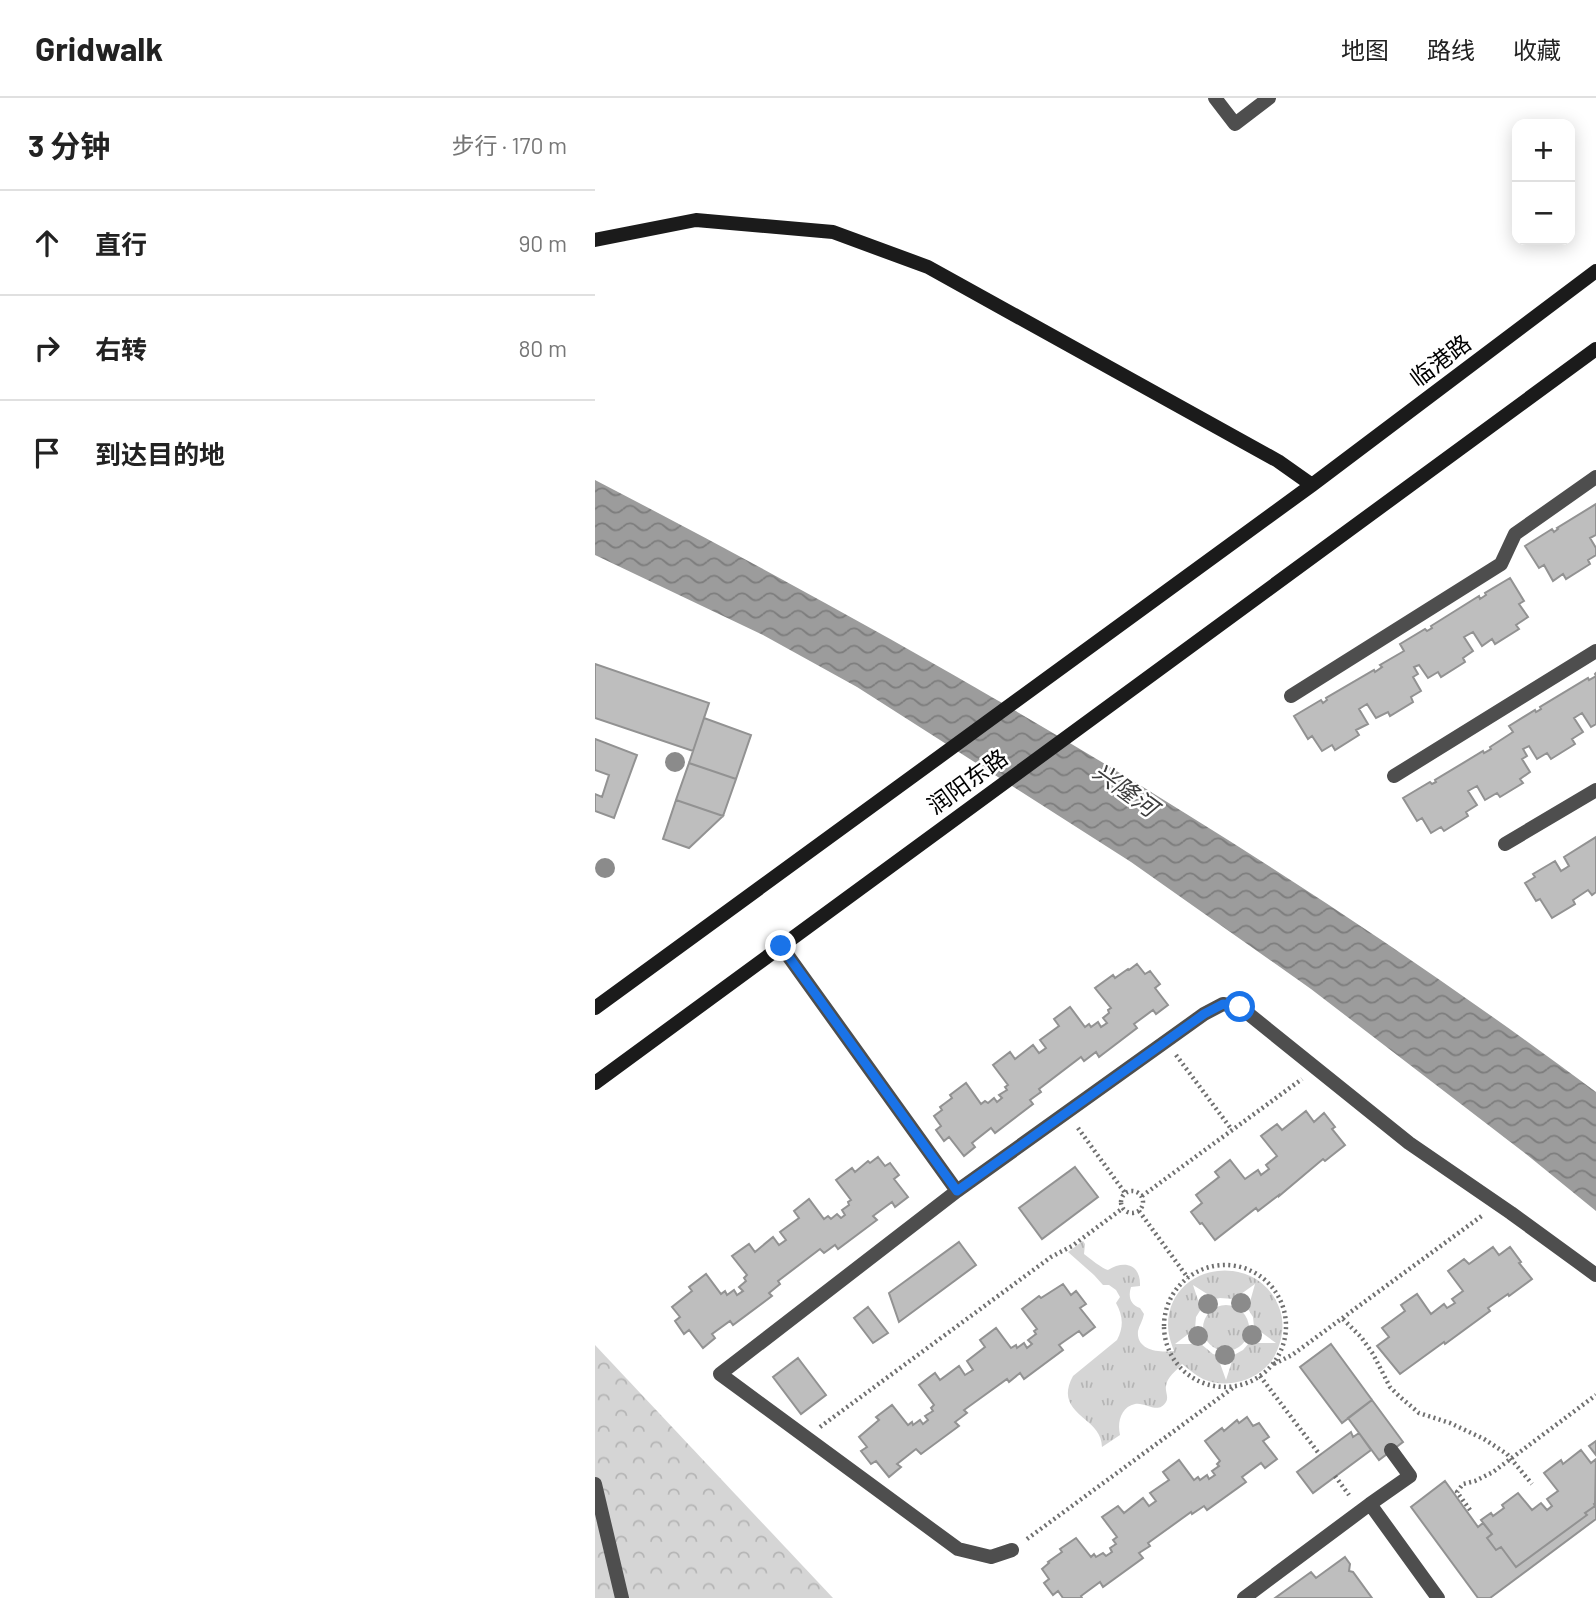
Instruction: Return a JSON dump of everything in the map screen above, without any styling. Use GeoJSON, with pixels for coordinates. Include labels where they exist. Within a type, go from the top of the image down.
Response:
{"type":"FeatureCollection","features":[{"type":"Feature","properties":{"kind":"main road"},"geometry":{"type":"LineString","coordinates":[[595,240],[696,220],[833,232],[928,267],[1278,461],[1312,485]]}},
{"type":"Feature","properties":{"kind":"main road","name":"临港路"},"geometry":{"type":"LineString","coordinates":[[1312,485],[1596,271]]}},
{"type":"Feature","properties":{"kind":"main road","name":"润阳东路"},"geometry":{"type":"LineString","coordinates":[[595,1083],[1596,349]]}},
{"type":"Feature","properties":{"kind":"main road","name":"润阳东路"},"geometry":{"type":"LineString","coordinates":[[595,1008],[1312,485]]}},
{"type":"Feature","properties":{"kind":"lane"},"geometry":{"type":"LineString","coordinates":[[1215,98],[1235,124],[1269,98]]}},
{"type":"Feature","properties":{"kind":"lane"},"geometry":{"type":"LineString","coordinates":[[1291,696],[1501,564],[1515,534],[1596,477]]}},
{"type":"Feature","properties":{"kind":"lane"},"geometry":{"type":"LineString","coordinates":[[1394,776],[1596,651]]}},
{"type":"Feature","properties":{"kind":"lane"},"geometry":{"type":"LineString","coordinates":[[1505,844],[1596,790]]}},
{"type":"Feature","properties":{"kind":"lane"},"geometry":{"type":"LineString","coordinates":[[781,946],[957,1191]]}},
{"type":"Feature","properties":{"kind":"lane"},"geometry":{"type":"LineString","coordinates":[[1012,1550],[991,1557],[958,1549],[720,1374],[957,1191],[1204,1014],[1223,1004],[1240,1007],[1409,1143],[1596,1275]]}},
{"type":"Feature","properties":{"kind":"lane"},"geometry":{"type":"LineString","coordinates":[[1244,1598],[1410,1476],[1391,1450]]}},
{"type":"Feature","properties":{"kind":"lane"},"geometry":{"type":"LineString","coordinates":[[595,1484],[622,1598]]}},
{"type":"Feature","properties":{"kind":"lane"},"geometry":{"type":"LineString","coordinates":[[1370,1504],[1438,1598]]}},
{"type":"Feature","properties":{"kind":"path"},"geometry":{"type":"LineString","coordinates":[[1167,1041],[1232,1130]]}},
{"type":"Feature","properties":{"kind":"path"},"geometry":{"type":"LineString","coordinates":[[1142,1196],[1316,1069]]}},
{"type":"Feature","properties":{"kind":"path"},"geometry":{"type":"LineString","coordinates":[[1067,1113],[1125,1193]]}},
{"type":"Feature","properties":{"kind":"path"},"geometry":{"type":"LineString","coordinates":[[1130,1190],[1137,1191],[1142,1196],[1144,1205],[1136,1213],[1130,1213],[1123,1208],[1121,1199],[1125,1193],[1130,1190]]}},
{"type":"Feature","properties":{"kind":"path"},"geometry":{"type":"LineString","coordinates":[[1273,1364],[1283,1344],[1286,1322],[1283,1306],[1264,1279],[1243,1268],[1219,1266],[1202,1269],[1176,1289],[1168,1303],[1164,1320],[1164,1336],[1169,1352],[1178,1366],[1190,1377],[1220,1388],[1235,1387],[1260,1376],[1273,1364],[1292,1355],[1497,1205]]}},
{"type":"Feature","properties":{"kind":"path"},"geometry":{"type":"LineString","coordinates":[[815,1430],[1051,1257],[1072,1246],[1123,1208]]}},
{"type":"Feature","properties":{"kind":"path"},"geometry":{"type":"LineString","coordinates":[[1139,1211],[1188,1278]]}},
{"type":"Feature","properties":{"kind":"path"},"geometry":{"type":"LineString","coordinates":[[1343,1319],[1361,1337],[1390,1387],[1399,1396],[1419,1413],[1450,1423],[1484,1439],[1512,1458],[1532,1484]]}},
{"type":"Feature","properties":{"kind":"path"},"geometry":{"type":"LineString","coordinates":[[1260,1376],[1320,1455]]}},
{"type":"Feature","properties":{"kind":"path"},"geometry":{"type":"LineString","coordinates":[[1012,1550],[1235,1387]]}},
{"type":"Feature","properties":{"kind":"path"},"geometry":{"type":"LineString","coordinates":[[1470,1510],[1457,1492],[1463,1484],[1486,1477],[1596,1395]]}},
{"type":"Feature","properties":{"kind":"green space"},"geometry":{"type":"Polygon","coordinates":[[[1083,1241],[1084,1254],[1103,1268],[1108,1270],[1125,1265],[1135,1269],[1140,1286],[1131,1287],[1130,1297],[1144,1314],[1138,1338],[1145,1347],[1162,1352],[1174,1351],[1168,1325],[1172,1304],[1183,1287],[1199,1276],[1217,1271],[1236,1272],[1254,1278],[1269,1291],[1282,1316],[1282,1334],[1274,1357],[1261,1372],[1233,1383],[1203,1379],[1182,1364],[1168,1380],[1167,1400],[1163,1406],[1156,1408],[1135,1404],[1126,1408],[1120,1420],[1120,1435],[1102,1447],[1095,1428],[1073,1407],[1068,1389],[1073,1376],[1117,1340],[1122,1326],[1116,1303],[1120,1297],[1116,1290],[1109,1285],[1103,1285],[1068,1252],[1083,1241]],[[1255,1284],[1234,1299],[1215,1299],[1193,1285],[1201,1309],[1196,1317],[1195,1329],[1175,1344],[1201,1344],[1217,1355],[1226,1380],[1234,1355],[1249,1343],[1276,1343],[1254,1327],[1253,1317],[1248,1309],[1255,1284]]]}},
{"type":"Feature","properties":{"kind":"green space"},"geometry":{"type":"Polygon","coordinates":[[[1226,1305],[1242,1312],[1249,1328],[1242,1344],[1226,1351],[1210,1344],[1203,1328],[1210,1312],[1226,1305]]]}},
{"type":"Feature","properties":{"kind":"green space"},"geometry":{"type":"Polygon","coordinates":[[[595,1345],[833,1598],[595,1598],[595,1345]]]}},
{"type":"Feature","properties":{"kind":"water","name":"兴隆河"},"geometry":{"type":"Polygon","coordinates":[[[595,480],[854,619],[1108,766],[1356,923],[1596,1092],[1596,1211],[1311,989],[1131,862],[857,687],[763,635],[595,555],[595,480]]]}},
{"type":"Feature","properties":{"kind":"building"},"geometry":{"type":"Polygon","coordinates":[[[1596,504],[1596,535],[1590,538],[1596,548],[1596,555],[1588,560],[1590,564],[1566,579],[1563,574],[1553,581],[1544,565],[1539,568],[1525,546],[1552,529],[1554,532],[1596,504]]]}},
{"type":"Feature","properties":{"kind":"building"},"geometry":{"type":"Polygon","coordinates":[[[1510,578],[1524,601],[1519,604],[1528,617],[1516,625],[1519,629],[1495,644],[1492,639],[1482,646],[1473,632],[1464,637],[1473,651],[1463,658],[1465,662],[1441,677],[1438,672],[1428,678],[1419,665],[1414,667],[1418,674],[1413,677],[1421,691],[1411,697],[1413,702],[1390,716],[1388,712],[1376,718],[1367,704],[1359,709],[1368,724],[1356,730],[1359,735],[1335,750],[1332,745],[1322,751],[1312,736],[1308,739],[1294,716],[1321,700],[1323,703],[1326,698],[1374,670],[1375,672],[1382,667],[1380,665],[1404,651],[1400,644],[1425,629],[1427,631],[1432,628],[1431,626],[1479,596],[1480,599],[1510,578]]]}},
{"type":"Feature","properties":{"kind":"building"},"geometry":{"type":"Polygon","coordinates":[[[595,664],[709,703],[693,751],[595,718],[595,664]]]}},
{"type":"Feature","properties":{"kind":"building"},"geometry":{"type":"Polygon","coordinates":[[[1596,676],[1596,724],[1591,727],[1582,713],[1574,718],[1583,732],[1572,739],[1575,744],[1551,759],[1547,753],[1537,759],[1529,746],[1523,749],[1527,756],[1522,759],[1530,772],[1520,779],[1523,783],[1500,797],[1497,793],[1485,800],[1477,786],[1468,791],[1477,805],[1466,812],[1468,816],[1444,831],[1441,827],[1431,833],[1422,818],[1417,821],[1403,798],[1430,782],[1436,782],[1435,780],[1483,751],[1484,753],[1491,749],[1490,747],[1513,732],[1509,726],[1588,678],[1589,680],[1596,676]]]}},
{"type":"Feature","properties":{"kind":"building"},"geometry":{"type":"Polygon","coordinates":[[[704,718],[751,735],[736,779],[689,763],[704,718]]]}},
{"type":"Feature","properties":{"kind":"building"},"geometry":{"type":"Polygon","coordinates":[[[595,739],[637,755],[614,818],[595,811],[595,794],[602,797],[609,775],[595,770],[595,739]]]}},
{"type":"Feature","properties":{"kind":"building"},"geometry":{"type":"Polygon","coordinates":[[[689,763],[736,779],[723,816],[676,800],[689,763]]]}},
{"type":"Feature","properties":{"kind":"building"},"geometry":{"type":"Polygon","coordinates":[[[676,800],[723,816],[689,848],[663,839],[676,800]]]}},
{"type":"Feature","properties":{"kind":"building"},"geometry":{"type":"Polygon","coordinates":[[[1596,837],[1596,892],[1592,895],[1588,890],[1573,900],[1575,904],[1552,918],[1540,899],[1536,901],[1525,883],[1535,877],[1533,874],[1555,861],[1561,871],[1569,866],[1564,857],[1596,837]]]}},
{"type":"Feature","properties":{"kind":"building"},"geometry":{"type":"Polygon","coordinates":[[[1137,964],[1145,974],[1150,971],[1160,984],[1155,988],[1168,1005],[1156,1014],[1153,1010],[1134,1024],[1137,1028],[1099,1057],[1096,1052],[1084,1061],[1081,1057],[1039,1089],[1041,1092],[1030,1100],[1033,1104],[995,1133],[991,1128],[972,1143],[975,1147],[964,1156],[949,1137],[944,1141],[936,1130],[941,1126],[934,1116],[942,1110],[940,1107],[952,1098],[950,1095],[966,1083],[981,1104],[994,1098],[997,1102],[1002,1098],[999,1095],[1007,1090],[1005,1087],[1008,1085],[993,1065],[1010,1052],[1015,1059],[1033,1045],[1039,1053],[1046,1048],[1040,1040],[1059,1026],[1054,1019],[1070,1007],[1085,1027],[1089,1024],[1091,1027],[1098,1022],[1101,1027],[1107,1023],[1103,1018],[1111,1008],[1095,988],[1113,975],[1115,978],[1137,964]]]}},
{"type":"Feature","properties":{"kind":"building"},"geometry":{"type":"Polygon","coordinates":[[[1306,1111],[1314,1122],[1324,1113],[1345,1145],[1325,1161],[1323,1159],[1279,1196],[1258,1211],[1256,1208],[1215,1240],[1191,1212],[1202,1203],[1196,1195],[1219,1177],[1215,1172],[1230,1160],[1245,1179],[1258,1170],[1261,1175],[1269,1169],[1266,1165],[1277,1156],[1261,1136],[1277,1124],[1282,1130],[1306,1111]]]}},
{"type":"Feature","properties":{"kind":"building"},"geometry":{"type":"Polygon","coordinates":[[[878,1157],[885,1166],[890,1163],[899,1175],[894,1179],[908,1197],[895,1207],[892,1202],[873,1216],[877,1220],[838,1249],[835,1245],[824,1253],[820,1249],[778,1281],[780,1284],[769,1293],[772,1296],[733,1325],[730,1321],[712,1334],[715,1338],[703,1348],[689,1330],[684,1334],[675,1321],[680,1317],[672,1307],[692,1291],[689,1287],[706,1274],[721,1294],[725,1291],[727,1295],[734,1290],[737,1295],[743,1291],[739,1287],[746,1281],[744,1278],[747,1275],[732,1256],[749,1244],[755,1252],[773,1237],[779,1245],[786,1240],[780,1232],[799,1218],[794,1211],[809,1199],[824,1219],[828,1216],[831,1219],[837,1214],[841,1218],[845,1215],[842,1210],[851,1200],[836,1180],[852,1168],[855,1172],[868,1161],[870,1163],[878,1157]]]}},
{"type":"Feature","properties":{"kind":"building"},"geometry":{"type":"Polygon","coordinates":[[[1075,1167],[1098,1197],[1042,1239],[1019,1208],[1075,1167]]]}},
{"type":"Feature","properties":{"kind":"building"},"geometry":{"type":"Polygon","coordinates":[[[959,1242],[976,1265],[899,1322],[889,1293],[959,1242]]]}},
{"type":"Feature","properties":{"kind":"building"},"geometry":{"type":"Polygon","coordinates":[[[1493,1247],[1499,1255],[1510,1247],[1532,1279],[1488,1308],[1490,1311],[1400,1374],[1377,1346],[1389,1337],[1382,1328],[1405,1311],[1401,1305],[1417,1294],[1431,1314],[1444,1304],[1447,1308],[1455,1303],[1452,1299],[1463,1291],[1448,1271],[1464,1259],[1469,1264],[1493,1247]]]}},
{"type":"Feature","properties":{"kind":"building"},"geometry":{"type":"Polygon","coordinates":[[[1063,1284],[1071,1295],[1076,1291],[1086,1304],[1080,1308],[1095,1327],[1083,1336],[1079,1331],[1059,1345],[1063,1350],[1024,1379],[1020,1373],[1009,1382],[1007,1379],[964,1410],[967,1413],[955,1422],[959,1426],[921,1454],[916,1449],[897,1464],[901,1467],[889,1477],[876,1461],[871,1464],[861,1451],[867,1447],[859,1437],[879,1420],[876,1417],[892,1405],[908,1425],[920,1420],[923,1424],[928,1420],[925,1416],[933,1411],[931,1408],[934,1405],[919,1385],[935,1373],[940,1380],[959,1366],[965,1375],[973,1370],[967,1361],[985,1347],[980,1340],[996,1328],[1011,1348],[1016,1345],[1017,1348],[1024,1343],[1027,1348],[1032,1344],[1028,1340],[1036,1334],[1034,1331],[1037,1329],[1022,1309],[1039,1296],[1041,1298],[1063,1284]]]}},
{"type":"Feature","properties":{"kind":"building"},"geometry":{"type":"Polygon","coordinates":[[[868,1307],[888,1333],[873,1343],[854,1318],[868,1307]]]}},
{"type":"Feature","properties":{"kind":"building"},"geometry":{"type":"Polygon","coordinates":[[[1331,1344],[1372,1400],[1342,1423],[1300,1367],[1331,1344]]]}},
{"type":"Feature","properties":{"kind":"building"},"geometry":{"type":"Polygon","coordinates":[[[798,1358],[826,1395],[801,1414],[773,1377],[798,1358]]]}},
{"type":"Feature","properties":{"kind":"building"},"geometry":{"type":"Polygon","coordinates":[[[1372,1400],[1403,1442],[1379,1460],[1348,1418],[1372,1400]]]}},
{"type":"Feature","properties":{"kind":"building"},"geometry":{"type":"Polygon","coordinates":[[[1247,1417],[1253,1426],[1259,1423],[1269,1437],[1263,1441],[1277,1459],[1265,1468],[1261,1463],[1242,1477],[1246,1482],[1207,1510],[1204,1506],[1192,1514],[1191,1512],[1148,1543],[1150,1546],[1139,1553],[1143,1558],[1103,1587],[1100,1582],[1081,1596],[1082,1598],[1063,1598],[1058,1591],[1053,1595],[1044,1583],[1049,1579],[1042,1569],[1062,1552],[1060,1549],[1076,1538],[1091,1557],[1103,1553],[1106,1556],[1112,1552],[1110,1548],[1116,1544],[1113,1540],[1117,1537],[1102,1517],[1118,1506],[1124,1513],[1143,1498],[1149,1506],[1156,1501],[1150,1493],[1169,1480],[1163,1472],[1179,1460],[1194,1480],[1198,1477],[1200,1480],[1207,1475],[1209,1479],[1215,1475],[1212,1471],[1219,1466],[1217,1464],[1220,1461],[1205,1441],[1222,1428],[1224,1431],[1237,1420],[1239,1423],[1247,1417]]]}},
{"type":"Feature","properties":{"kind":"building"},"geometry":{"type":"Polygon","coordinates":[[[1351,1432],[1353,1437],[1359,1433],[1371,1450],[1313,1493],[1297,1472],[1351,1432]]]}},
{"type":"Feature","properties":{"kind":"building"},"geometry":{"type":"Polygon","coordinates":[[[1596,1441],[1596,1455],[1589,1446],[1596,1441]]]}},
{"type":"Feature","properties":{"kind":"building"},"geometry":{"type":"Polygon","coordinates":[[[1581,1450],[1591,1463],[1596,1459],[1595,1506],[1585,1513],[1587,1515],[1516,1567],[1501,1547],[1496,1550],[1487,1538],[1492,1534],[1481,1520],[1504,1508],[1502,1505],[1518,1493],[1532,1510],[1541,1503],[1547,1510],[1552,1506],[1547,1499],[1558,1491],[1544,1473],[1561,1460],[1563,1464],[1581,1450]]]}},
{"type":"Feature","properties":{"kind":"building"},"geometry":{"type":"Polygon","coordinates":[[[1445,1481],[1478,1527],[1483,1523],[1492,1534],[1487,1538],[1496,1550],[1501,1547],[1516,1567],[1587,1515],[1585,1513],[1596,1503],[1596,1519],[1490,1598],[1478,1598],[1411,1507],[1445,1481]]]}},
{"type":"Feature","properties":{"kind":"building"},"geometry":{"type":"Polygon","coordinates":[[[1345,1557],[1350,1564],[1349,1571],[1353,1572],[1372,1598],[1275,1598],[1311,1572],[1316,1578],[1345,1557]]]}},
{"type":"Feature","properties":{"kind":"route"},"geometry":{"type":"LineString","coordinates":[[781,946],[957,1191],[1204,1014],[1223,1004],[1240,1007]]}}]}
